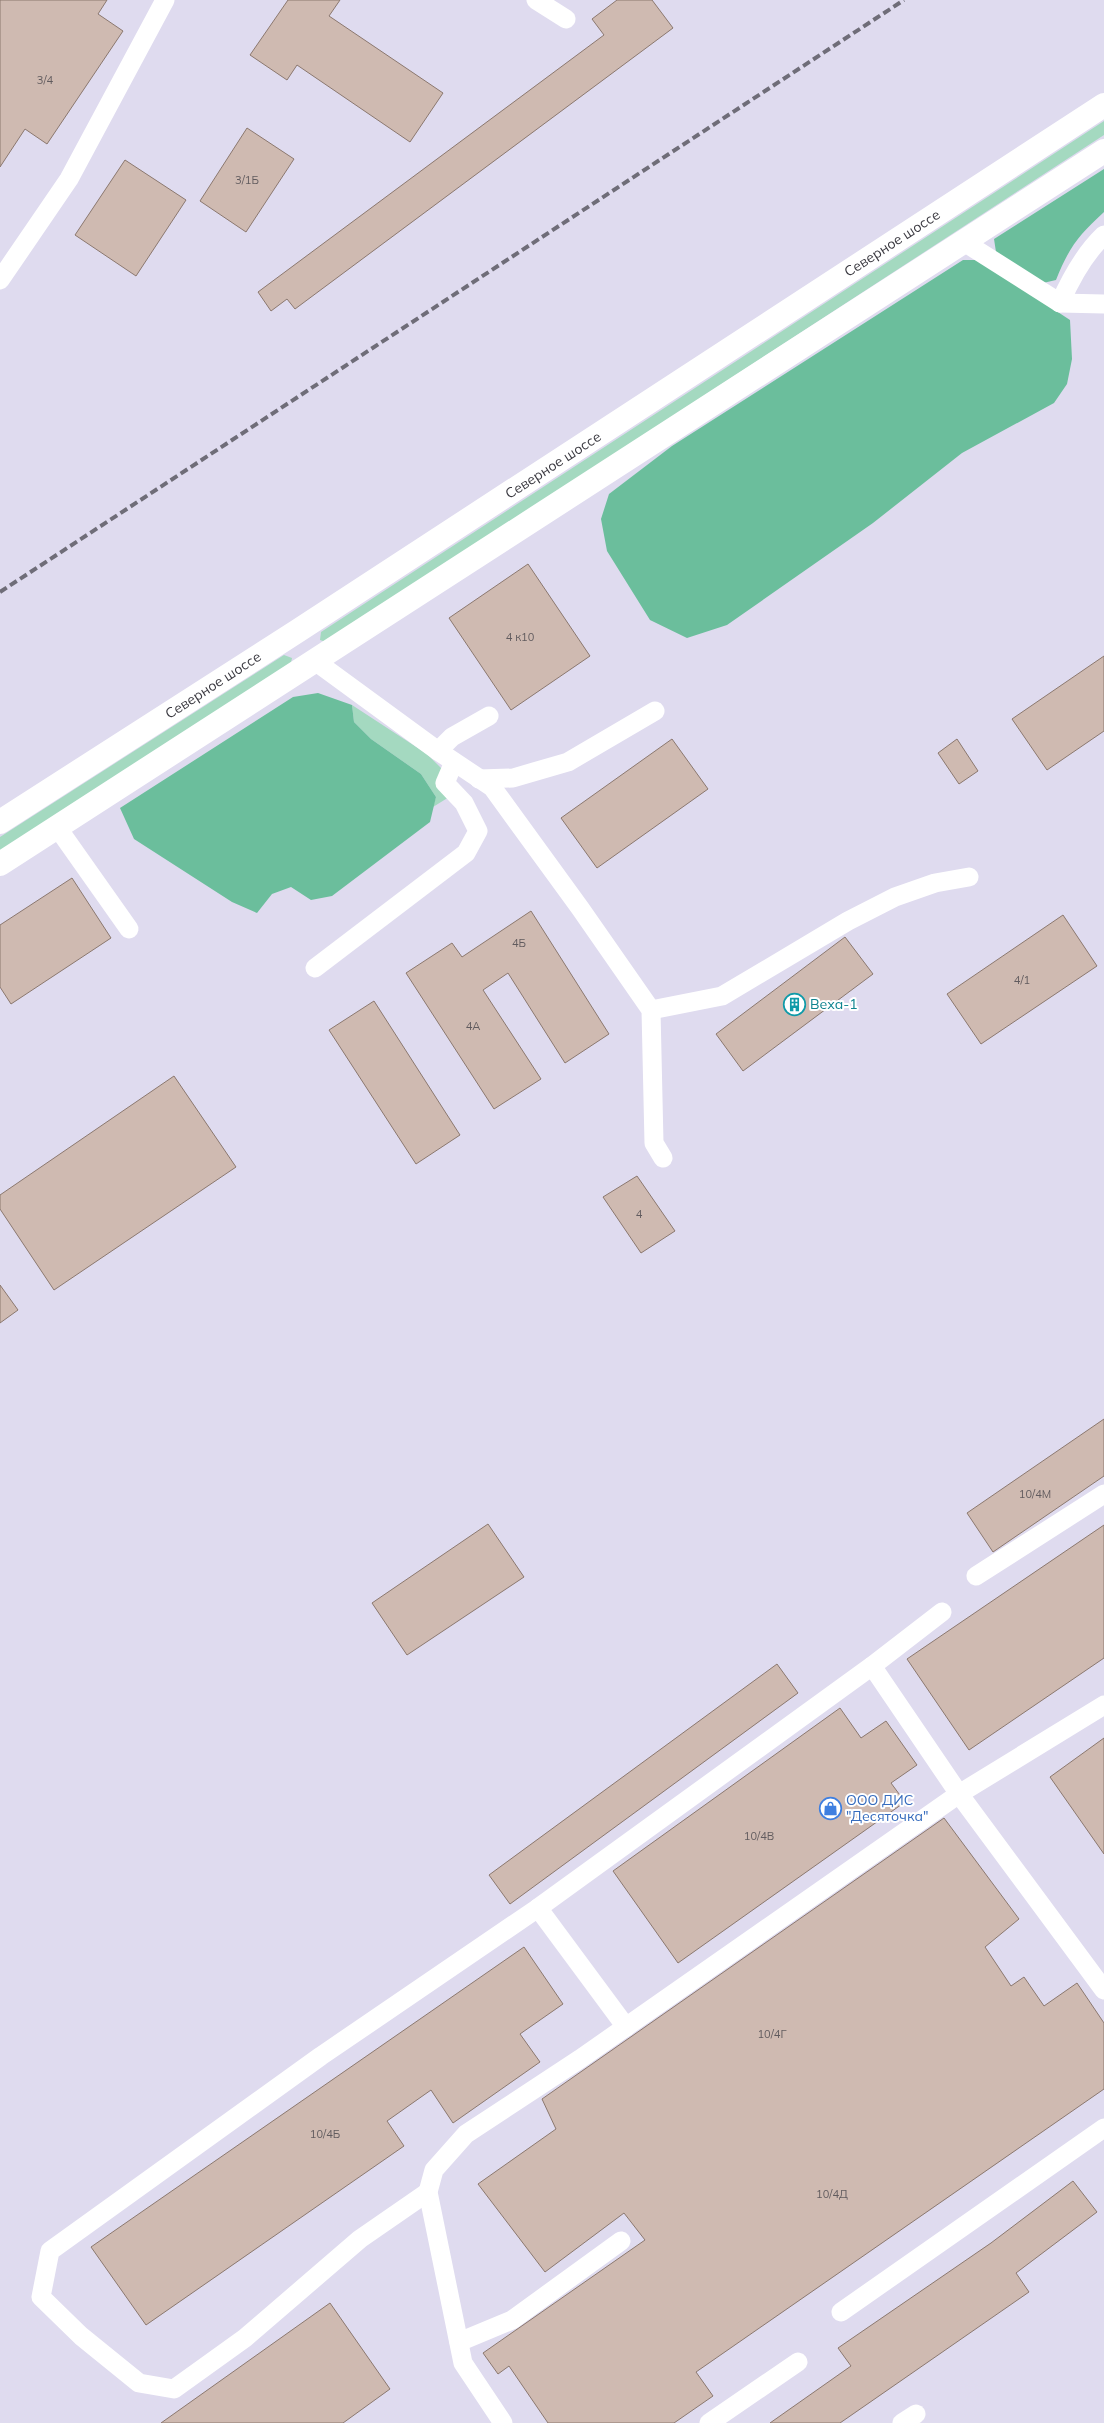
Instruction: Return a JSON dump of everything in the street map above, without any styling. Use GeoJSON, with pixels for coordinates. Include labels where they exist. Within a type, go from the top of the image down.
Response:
{"type":"FeatureCollection","features":[{"type":"Feature","properties":{"kind":"main road","name":"Северное шоссе"},"geometry":{"type":"LineString","coordinates":[[0,822],[296,632],[1104,105]]}},
{"type":"Feature","properties":{"kind":"main road"},"geometry":{"type":"LineString","coordinates":[[0,864],[1104,151]]}},
{"type":"Feature","properties":{"kind":"main road"},"geometry":{"type":"LineString","coordinates":[[296,632],[315,661]]}},
{"type":"Feature","properties":{"kind":"lane"},"geometry":{"type":"LineString","coordinates":[[0,280],[69,179],[165,0]]}},
{"type":"Feature","properties":{"kind":"lane"},"geometry":{"type":"LineString","coordinates":[[536,0],[566,19]]}},
{"type":"Feature","properties":{"kind":"lane"},"geometry":{"type":"LineString","coordinates":[[1060,303],[1070,281],[1083,260],[1104,235]]}},
{"type":"Feature","properties":{"kind":"lane"},"geometry":{"type":"LineString","coordinates":[[964,242],[1060,303],[1104,304]]}},
{"type":"Feature","properties":{"kind":"lane"},"geometry":{"type":"LineString","coordinates":[[315,661],[438,752],[492,787],[651,1010],[654,1143],[662,1158]]}},
{"type":"Feature","properties":{"kind":"lane"},"geometry":{"type":"LineString","coordinates":[[479,779],[513,778],[568,762],[655,711]]}},
{"type":"Feature","properties":{"kind":"lane"},"geometry":{"type":"LineString","coordinates":[[438,752],[452,737],[489,716]]}},
{"type":"Feature","properties":{"kind":"lane"},"geometry":{"type":"LineString","coordinates":[[315,968],[466,853],[478,831],[464,803],[445,783],[454,762]]}},
{"type":"Feature","properties":{"kind":"lane"},"geometry":{"type":"LineString","coordinates":[[57,827],[129,929]]}},
{"type":"Feature","properties":{"kind":"lane"},"geometry":{"type":"LineString","coordinates":[[651,1010],[722,996],[848,922],[895,897],[935,883],[969,877]]}},
{"type":"Feature","properties":{"kind":"lane"},"geometry":{"type":"LineString","coordinates":[[976,1576],[1104,1494]]}},
{"type":"Feature","properties":{"kind":"lane"},"geometry":{"type":"LineString","coordinates":[[428,2192],[360,2239],[245,2338],[174,2389],[139,2383],[81,2336],[41,2297],[50,2251],[321,2056],[538,1908],[872,1666],[942,1612]]}},
{"type":"Feature","properties":{"kind":"lane"},"geometry":{"type":"LineString","coordinates":[[872,1666],[959,1794],[1104,1990]]}},
{"type":"Feature","properties":{"kind":"lane"},"geometry":{"type":"LineString","coordinates":[[502,2423],[463,2363],[428,2192],[434,2170],[466,2134],[626,2027],[959,1794],[1104,1705]]}},
{"type":"Feature","properties":{"kind":"lane"},"geometry":{"type":"LineString","coordinates":[[538,1908],[626,2027]]}},
{"type":"Feature","properties":{"kind":"lane"},"geometry":{"type":"LineString","coordinates":[[841,2312],[1104,2128]]}},
{"type":"Feature","properties":{"kind":"lane"},"geometry":{"type":"LineString","coordinates":[[459,2342],[512,2320],[621,2241]]}},
{"type":"Feature","properties":{"kind":"lane"},"geometry":{"type":"LineString","coordinates":[[709,2423],[798,2362]]}},
{"type":"Feature","properties":{"kind":"green space"},"geometry":{"type":"Polygon","coordinates":[[[1104,121],[1104,135],[326,642],[320,640],[321,632],[1104,121]]]}},
{"type":"Feature","properties":{"kind":"green space"},"geometry":{"type":"Polygon","coordinates":[[[1104,169],[1104,212],[1076,242],[1065,259],[1056,280],[1043,283],[996,252],[994,239],[1104,169]]]}},
{"type":"Feature","properties":{"kind":"green space"},"geometry":{"type":"Polygon","coordinates":[[[963,260],[979,260],[1070,320],[1072,359],[1067,384],[1054,403],[962,453],[873,523],[727,625],[687,638],[650,620],[607,551],[601,519],[609,494],[672,446],[963,260]]]}},
{"type":"Feature","properties":{"kind":"green space"},"geometry":{"type":"Polygon","coordinates":[[[284,655],[292,658],[291,663],[0,852],[0,837],[284,655]]]}},
{"type":"Feature","properties":{"kind":"green space"},"geometry":{"type":"Polygon","coordinates":[[[318,693],[352,705],[354,722],[371,739],[421,774],[436,797],[430,822],[332,896],[311,900],[291,887],[272,894],[257,913],[232,902],[134,839],[120,808],[293,697],[318,693]]]}},
{"type":"Feature","properties":{"kind":"green space"},"geometry":{"type":"Polygon","coordinates":[[[352,705],[427,754],[462,789],[433,807],[436,797],[421,774],[371,739],[354,722],[352,705]]]}},
{"type":"Feature","properties":{"kind":"building"},"geometry":{"type":"Polygon","coordinates":[[[0,0],[107,0],[98,14],[123,31],[47,144],[25,129],[0,167],[0,0]]]}},
{"type":"Feature","properties":{"kind":"building"},"geometry":{"type":"Polygon","coordinates":[[[288,0],[340,0],[329,16],[443,93],[410,142],[297,65],[287,80],[250,55],[288,0]]]}},
{"type":"Feature","properties":{"kind":"building"},"geometry":{"type":"Polygon","coordinates":[[[617,0],[652,0],[673,28],[295,309],[287,299],[271,311],[258,292],[604,35],[592,19],[617,0]]]}},
{"type":"Feature","properties":{"kind":"building"},"geometry":{"type":"Polygon","coordinates":[[[247,128],[294,159],[246,232],[200,201],[247,128]]]}},
{"type":"Feature","properties":{"kind":"building"},"geometry":{"type":"Polygon","coordinates":[[[125,160],[186,200],[136,276],[75,235],[125,160]]]}},
{"type":"Feature","properties":{"kind":"building"},"geometry":{"type":"Polygon","coordinates":[[[528,564],[590,656],[511,710],[449,618],[528,564]]]}},
{"type":"Feature","properties":{"kind":"building"},"geometry":{"type":"Polygon","coordinates":[[[1104,656],[1104,731],[1047,770],[1012,719],[1104,656]]]}},
{"type":"Feature","properties":{"kind":"building"},"geometry":{"type":"Polygon","coordinates":[[[672,739],[708,789],[597,868],[561,818],[672,739]]]}},
{"type":"Feature","properties":{"kind":"building"},"geometry":{"type":"Polygon","coordinates":[[[957,739],[978,771],[959,784],[938,753],[957,739]]]}},
{"type":"Feature","properties":{"kind":"building"},"geometry":{"type":"Polygon","coordinates":[[[72,878],[111,938],[11,1004],[0,987],[0,925],[72,878]]]}},
{"type":"Feature","properties":{"kind":"building"},"geometry":{"type":"Polygon","coordinates":[[[531,911],[609,1034],[565,1063],[508,973],[483,990],[541,1079],[494,1109],[406,973],[452,943],[462,957],[531,911]]]}},
{"type":"Feature","properties":{"kind":"building"},"geometry":{"type":"Polygon","coordinates":[[[1063,915],[1097,966],[981,1044],[947,994],[1063,915]]]}},
{"type":"Feature","properties":{"kind":"building","name":"Веха-1"},"geometry":{"type":"Polygon","coordinates":[[[845,937],[873,974],[743,1071],[716,1034],[845,937]]]}},
{"type":"Feature","properties":{"kind":"building"},"geometry":{"type":"Polygon","coordinates":[[[374,1001],[460,1135],[416,1164],[329,1030],[374,1001]]]}},
{"type":"Feature","properties":{"kind":"building"},"geometry":{"type":"Polygon","coordinates":[[[174,1076],[236,1167],[54,1290],[0,1209],[0,1195],[174,1076]]]}},
{"type":"Feature","properties":{"kind":"building"},"geometry":{"type":"Polygon","coordinates":[[[637,1176],[675,1231],[641,1253],[603,1197],[637,1176]]]}},
{"type":"Feature","properties":{"kind":"building"},"geometry":{"type":"Polygon","coordinates":[[[0,1285],[18,1310],[0,1323],[0,1285]]]}},
{"type":"Feature","properties":{"kind":"building"},"geometry":{"type":"Polygon","coordinates":[[[1104,1419],[1104,1476],[993,1552],[967,1513],[1104,1419]]]}},
{"type":"Feature","properties":{"kind":"building"},"geometry":{"type":"Polygon","coordinates":[[[488,1524],[524,1577],[407,1655],[372,1603],[488,1524]]]}},
{"type":"Feature","properties":{"kind":"building"},"geometry":{"type":"Polygon","coordinates":[[[1104,1525],[1104,1658],[969,1750],[907,1659],[1104,1525]]]}},
{"type":"Feature","properties":{"kind":"building"},"geometry":{"type":"Polygon","coordinates":[[[777,1664],[798,1693],[510,1904],[489,1875],[777,1664]]]}},
{"type":"Feature","properties":{"kind":"building"},"geometry":{"type":"Polygon","coordinates":[[[840,1708],[861,1738],[886,1721],[917,1765],[891,1783],[905,1802],[678,1963],[613,1871],[840,1708]]]}},
{"type":"Feature","properties":{"kind":"building"},"geometry":{"type":"Polygon","coordinates":[[[1104,1738],[1104,1854],[1050,1777],[1104,1738]]]}},
{"type":"Feature","properties":{"kind":"building"},"geometry":{"type":"Polygon","coordinates":[[[944,1818],[1019,1919],[985,1947],[1011,1986],[1024,1977],[1044,2006],[1077,1983],[1104,2023],[1104,2089],[696,2372],[713,2396],[674,2423],[548,2423],[509,2366],[498,2374],[483,2353],[645,2240],[624,2213],[545,2272],[478,2184],[556,2129],[542,2099],[944,1818]]]}},
{"type":"Feature","properties":{"kind":"building"},"geometry":{"type":"Polygon","coordinates":[[[524,1947],[563,2004],[520,2034],[540,2062],[453,2123],[431,2090],[387,2121],[404,2146],[146,2325],[91,2247],[524,1947]]]}},
{"type":"Feature","properties":{"kind":"building"},"geometry":{"type":"Polygon","coordinates":[[[1073,2181],[1097,2212],[1016,2273],[1029,2292],[840,2423],[770,2423],[851,2366],[838,2348],[991,2243],[1073,2181]]]}},
{"type":"Feature","properties":{"kind":"building"},"geometry":{"type":"Polygon","coordinates":[[[330,2303],[390,2389],[343,2423],[161,2423],[330,2303]]]}},
{"type":"Feature","properties":{"kind":"railway"},"geometry":{"type":"LineString","coordinates":[[0,592],[904,0]]}},
{"type":"Feature","properties":{"kind":"place","name":"Веха-1"},"geometry":{"type":"Point","coordinates":[794,1004]}},
{"type":"Feature","properties":{"kind":"place","name":"ООО ДИС \"Десяточка\""},"geometry":{"type":"Point","coordinates":[830,1808]}}]}
